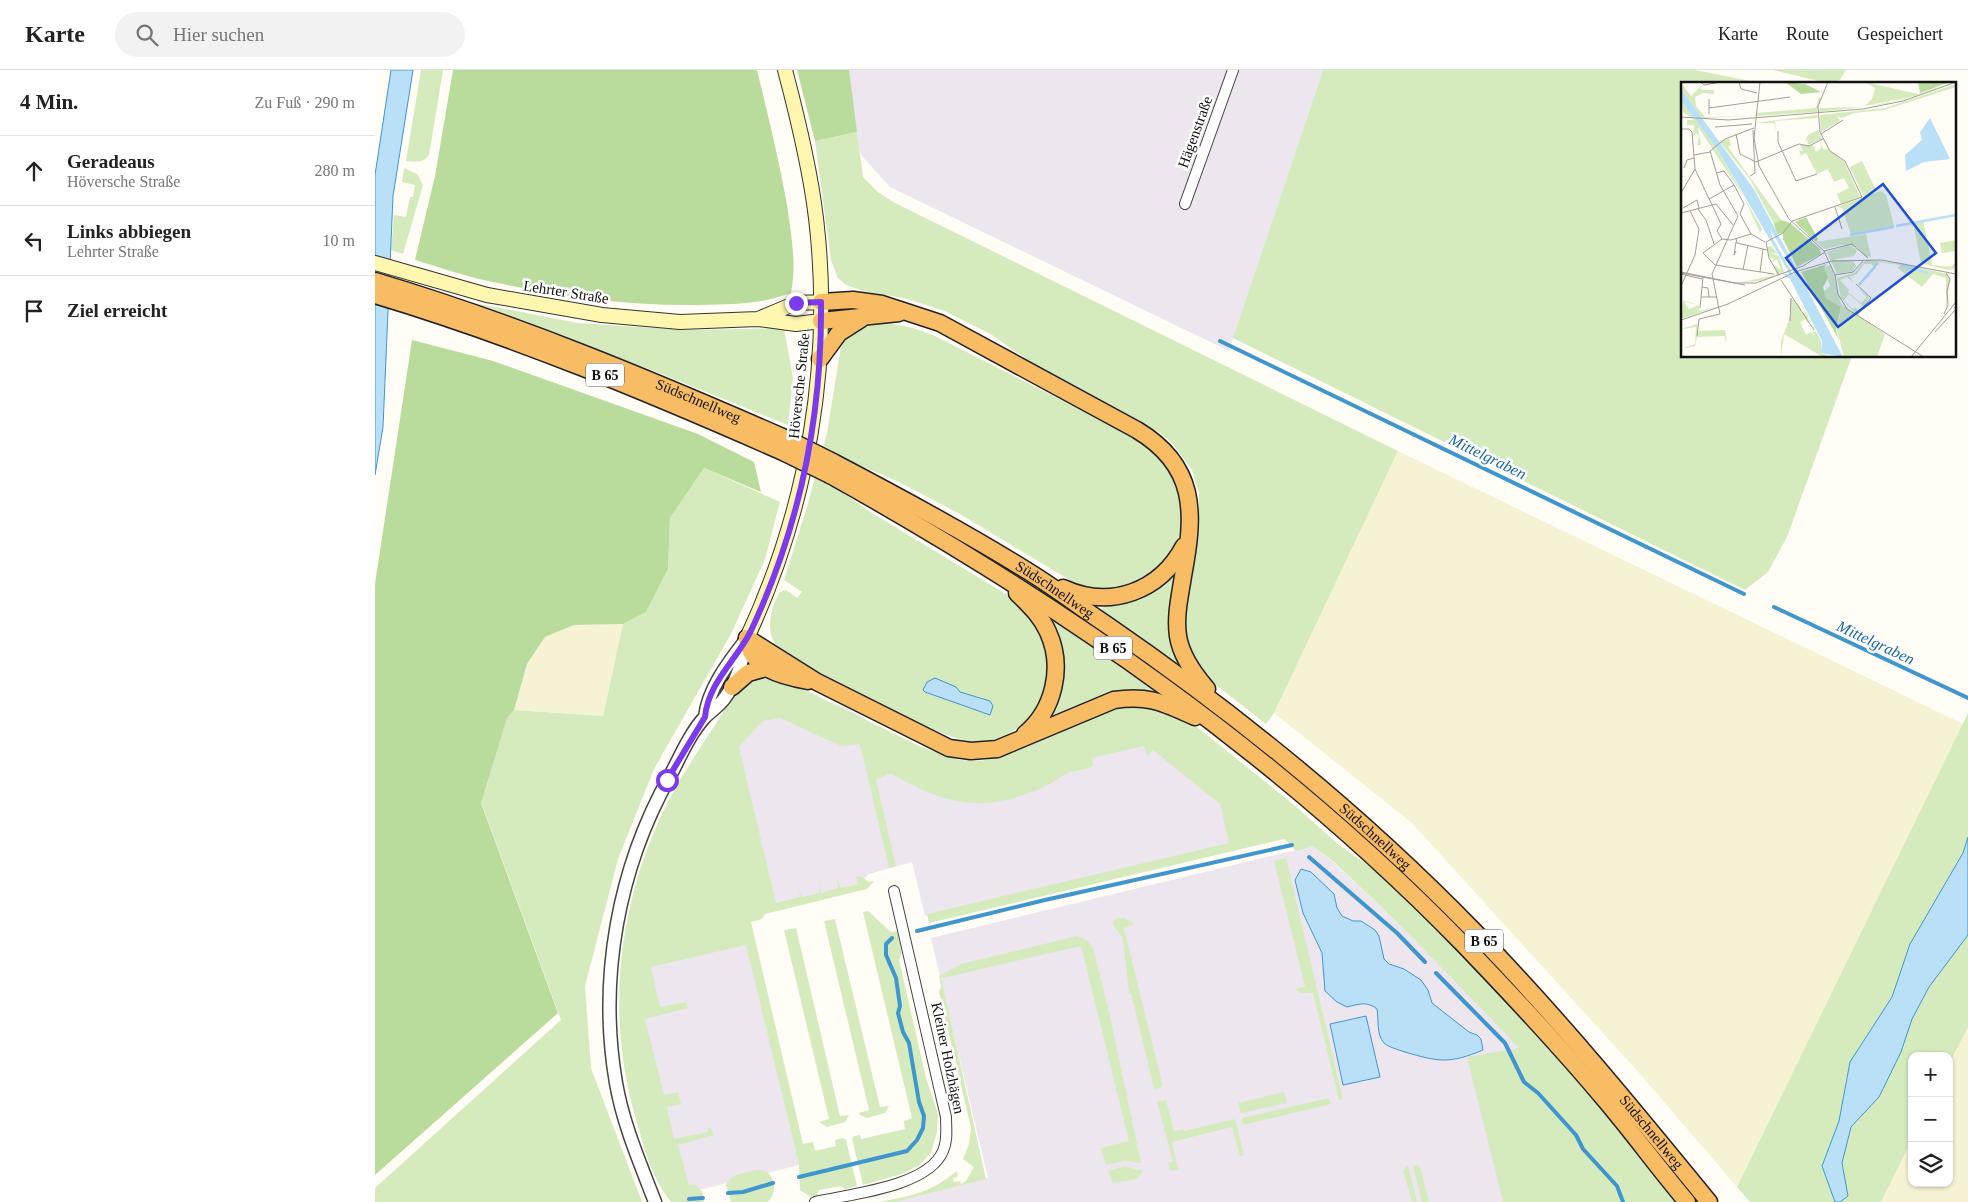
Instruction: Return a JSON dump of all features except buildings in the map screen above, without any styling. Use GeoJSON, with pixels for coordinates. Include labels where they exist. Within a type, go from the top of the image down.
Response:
{"type":"FeatureCollection","features":[{"type":"Feature","properties":{"kind":"highway","name":"Südschnellweg"},"geometry":{"type":"LineString","coordinates":[[375,281],[424,303],[607,362],[931,513],[1028,571],[1179,675],[1228,711],[1371,832],[1473,930],[1560,1024],[1709,1202]]}},
{"type":"Feature","properties":{"kind":"highway","name":"Südschnellweg"},"geometry":{"type":"LineString","coordinates":[[375,295],[424,303]]}},
{"type":"Feature","properties":{"kind":"highway"},"geometry":{"type":"LineString","coordinates":[[821,302],[853,300],[882,304],[940,323],[1151,438],[1173,459],[1186,485],[1190,510],[1179,601],[1179,638],[1184,653],[1199,679],[1228,711]]}},
{"type":"Feature","properties":{"kind":"highway"},"geometry":{"type":"LineString","coordinates":[[821,321],[904,312]]}},
{"type":"Feature","properties":{"kind":"highway"},"geometry":{"type":"LineString","coordinates":[[820,359],[839,333],[865,317]]}},
{"type":"Feature","properties":{"kind":"highway","name":"Südschnellweg"},"geometry":{"type":"LineString","coordinates":[[832,468],[1109,645],[1291,784],[1363,848],[1462,943],[1540,1026],[1598,1093],[1687,1202]]}},
{"type":"Feature","properties":{"kind":"highway"},"geometry":{"type":"LineString","coordinates":[[1028,571],[1073,592],[1087,596],[1117,596],[1132,593],[1159,579],[1170,568],[1187,539]]}},
{"type":"Feature","properties":{"kind":"highway"},"geometry":{"type":"LineString","coordinates":[[999,573],[1039,616],[1048,632],[1056,661],[1053,690],[1048,704],[1031,729],[1020,739]]}},
{"type":"Feature","properties":{"kind":"highway"},"geometry":{"type":"LineString","coordinates":[[747,638],[752,655],[765,668],[792,678],[817,682]]}},
{"type":"Feature","properties":{"kind":"highway"},"geometry":{"type":"LineString","coordinates":[[747,638],[817,682],[949,748],[984,751],[997,749],[1097,705],[1134,697],[1154,699],[1222,730]]}},
{"type":"Feature","properties":{"kind":"highway"},"geometry":{"type":"LineString","coordinates":[[732,687],[748,673],[765,668]]}},
{"type":"Feature","properties":{"kind":"main road","name":"Höversche Straße"},"geometry":{"type":"LineString","coordinates":[[747,638],[772,580],[800,490],[812,429],[820,359],[821,302],[816,218],[810,176],[785,70]]}},
{"type":"Feature","properties":{"kind":"main road","name":"Lehrter Straße"},"geometry":{"type":"LineString","coordinates":[[375,263],[525,303],[602,315],[680,322],[758,319],[797,324],[821,321]]}},
{"type":"Feature","properties":{"kind":"main road","name":"Lehrter Straße"},"geometry":{"type":"LineString","coordinates":[[758,319],[796,303],[821,302]]}},
{"type":"Feature","properties":{"kind":"street","name":"Hägenstraße"},"geometry":{"type":"LineString","coordinates":[[1185,204],[1233,70]]}},
{"type":"Feature","properties":{"kind":"street","name":"Höversche Straße"},"geometry":{"type":"LineString","coordinates":[[655,1202],[624,1117],[616,1084],[610,1028],[613,951],[619,909],[631,866],[653,807],[683,752],[705,717],[725,699],[732,687],[742,662],[747,638]]}},
{"type":"Feature","properties":{"kind":"street","name":"Höversche Straße"},"geometry":{"type":"LineString","coordinates":[[705,717],[706,706],[712,692],[725,669],[747,638]]}},
{"type":"Feature","properties":{"kind":"street","name":"Kleiner Holzhägen"},"geometry":{"type":"LineString","coordinates":[[815,1202],[909,1180],[924,1173],[937,1162],[944,1150],[947,1136],[946,1117],[894,891]]}},
{"type":"Feature","properties":{"kind":"shaded area"},"geometry":{"type":"Polygon","coordinates":[[[839,70],[1323,70],[1229,351],[890,187],[861,155],[839,70]]]}},
{"type":"Feature","properties":{"kind":"shaded area"},"geometry":{"type":"Polygon","coordinates":[[[1398,451],[1963,724],[1737,1187],[1641,1075],[1412,823],[1274,713],[1398,451]]]}},
{"type":"Feature","properties":{"kind":"shaded area"},"geometry":{"type":"Polygon","coordinates":[[[623,624],[603,716],[514,710],[527,664],[545,637],[574,625],[623,624]]]}},
{"type":"Feature","properties":{"kind":"shaded area"},"geometry":{"type":"Polygon","coordinates":[[[838,704],[865,718],[861,736],[937,779],[1125,727],[1284,839],[925,916],[912,862],[869,874],[858,884],[739,913],[799,1165],[675,1196],[655,1150],[636,937],[645,856],[680,782],[717,724],[838,704]]]}},
{"type":"Feature","properties":{"kind":"shaded area"},"geometry":{"type":"Polygon","coordinates":[[[1312,846],[1333,862],[1411,936],[1501,1026],[1592,1131],[1646,1202],[894,1202],[988,1178],[931,938],[1312,846]]]}},
{"type":"Feature","properties":{"kind":"shaded area"},"geometry":{"type":"Polygon","coordinates":[[[1968,1027],[1968,1202],[1881,1202],[1908,1148],[1908,1187],[1953,1187],[1953,1056],[1968,1027]]]}},
{"type":"Feature","properties":{"kind":"green space"},"geometry":{"type":"Polygon","coordinates":[[[421,70],[443,70],[429,155],[422,161],[406,161],[421,70]]]}},
{"type":"Feature","properties":{"kind":"green space"},"geometry":{"type":"Polygon","coordinates":[[[453,70],[757,70],[787,205],[793,260],[791,293],[768,300],[735,304],[672,305],[619,302],[566,295],[470,277],[415,260],[435,176],[453,70]]]}},
{"type":"Feature","properties":{"kind":"green space"},"geometry":{"type":"Polygon","coordinates":[[[797,70],[849,70],[857,132],[815,141],[797,70]]]}},
{"type":"Feature","properties":{"kind":"green space"},"geometry":{"type":"Polygon","coordinates":[[[1323,70],[1695,70],[1756,82],[1681,82],[1681,358],[1851,358],[1787,537],[1768,572],[1745,590],[1233,338],[1323,70]]]}},
{"type":"Feature","properties":{"kind":"green space"},"geometry":{"type":"Polygon","coordinates":[[[1773,70],[1846,70],[1840,80],[1823,82],[1773,70]]]}},
{"type":"Feature","properties":{"kind":"green space"},"geometry":{"type":"Polygon","coordinates":[[[857,132],[863,177],[878,192],[893,202],[1398,451],[1274,713],[1266,724],[1206,677],[1194,660],[1186,640],[1183,627],[1199,527],[1199,493],[1192,470],[1173,444],[1160,433],[1055,379],[992,335],[945,311],[904,298],[866,292],[846,285],[838,278],[831,260],[815,141],[857,132]]]}},
{"type":"Feature","properties":{"kind":"green space"},"geometry":{"type":"Polygon","coordinates":[[[404,168],[417,174],[423,185],[403,254],[391,250],[394,215],[406,217],[410,197],[413,197],[415,185],[402,182],[404,168]]]}},
{"type":"Feature","properties":{"kind":"green space"},"geometry":{"type":"Polygon","coordinates":[[[458,300],[578,323],[686,330],[784,328],[793,378],[788,425],[654,371],[458,300]]]}},
{"type":"Feature","properties":{"kind":"green space"},"geometry":{"type":"Polygon","coordinates":[[[884,322],[913,328],[935,336],[1142,441],[1168,468],[1174,479],[1181,503],[1181,526],[1175,546],[1162,564],[1146,578],[1125,586],[1102,589],[1078,585],[960,514],[899,482],[847,460],[835,452],[828,486],[834,487],[872,513],[1014,599],[1029,613],[1043,633],[1047,644],[1049,663],[1049,680],[1044,696],[1039,707],[1025,722],[1011,732],[995,739],[968,741],[953,737],[899,714],[834,681],[785,652],[774,642],[770,630],[774,604],[780,592],[786,590],[797,598],[802,592],[784,580],[807,507],[827,433],[841,346],[849,335],[859,328],[884,322]]]}},
{"type":"Feature","properties":{"kind":"green space"},"geometry":{"type":"Polygon","coordinates":[[[412,340],[493,361],[698,434],[754,462],[761,492],[704,468],[670,518],[668,569],[646,612],[623,624],[574,625],[545,637],[527,664],[514,710],[507,718],[481,803],[558,1013],[375,1175],[375,584],[412,340]]]}},
{"type":"Feature","properties":{"kind":"green space"},"geometry":{"type":"Polygon","coordinates":[[[704,468],[780,502],[765,559],[731,634],[654,769],[618,859],[585,986],[591,1068],[642,1202],[375,1202],[375,1188],[561,1020],[481,802],[507,717],[514,710],[603,716],[623,624],[646,612],[668,569],[670,518],[704,468]]]}},
{"type":"Feature","properties":{"kind":"green space"},"geometry":{"type":"Polygon","coordinates":[[[1177,569],[1181,658],[1175,663],[1101,611],[1107,601],[1177,569]]]}},
{"type":"Feature","properties":{"kind":"green space"},"geometry":{"type":"Polygon","coordinates":[[[1050,615],[1155,687],[1153,692],[1142,692],[1051,723],[1047,716],[1048,617],[1050,615]]]}},
{"type":"Feature","properties":{"kind":"green space"},"geometry":{"type":"Polygon","coordinates":[[[763,675],[799,687],[921,747],[960,760],[981,761],[1000,757],[1098,711],[1118,705],[1153,704],[1192,723],[1294,805],[1339,845],[1372,868],[1446,938],[1518,1014],[1595,1100],[1677,1202],[1503,1202],[1467,1057],[1519,1048],[1411,936],[1334,862],[1312,846],[1296,851],[1284,839],[929,923],[927,914],[1229,843],[1220,804],[1153,750],[1147,757],[1144,746],[1092,758],[1093,766],[1090,768],[1067,774],[1027,794],[989,803],[972,803],[940,797],[890,773],[876,780],[896,866],[889,868],[860,744],[841,746],[780,718],[763,721],[739,747],[776,903],[800,897],[798,889],[802,897],[819,893],[819,884],[821,893],[838,888],[837,880],[841,888],[858,884],[856,876],[862,877],[869,882],[874,881],[867,889],[765,914],[762,919],[751,922],[803,1144],[813,1142],[815,1151],[836,1146],[835,1140],[843,1138],[846,1140],[857,1186],[845,1189],[841,1186],[819,1190],[817,1196],[811,1197],[800,1190],[799,1165],[746,945],[651,967],[660,1007],[686,1002],[688,1008],[645,1019],[664,1095],[678,1092],[681,1104],[667,1107],[674,1139],[708,1132],[708,1128],[711,1128],[714,1135],[678,1145],[689,1185],[694,1184],[702,1191],[704,1202],[671,1202],[652,1170],[648,1159],[634,1112],[625,1070],[620,1027],[620,984],[624,941],[632,899],[644,858],[660,818],[680,780],[737,691],[745,681],[763,675]]]}},
{"type":"Feature","properties":{"kind":"green space"},"geometry":{"type":"Polygon","coordinates":[[[1968,713],[1968,837],[1963,853],[1911,944],[1892,997],[1850,1062],[1839,1121],[1822,1166],[1835,1202],[1750,1202],[1737,1187],[1968,713]]]}},
{"type":"Feature","properties":{"kind":"green space"},"geometry":{"type":"Polygon","coordinates":[[[1286,858],[1342,1094],[1343,1099],[1339,1100],[1313,993],[1300,993],[1295,989],[1305,987],[1274,861],[1286,858]]]}},
{"type":"Feature","properties":{"kind":"green space"},"geometry":{"type":"Polygon","coordinates":[[[868,911],[891,932],[897,931],[902,953],[899,960],[926,1078],[938,1114],[937,1132],[931,1153],[918,1166],[902,1174],[863,1185],[852,1139],[854,1136],[860,1135],[861,1139],[905,1129],[904,1121],[912,1118],[863,912],[868,911]]]}},
{"type":"Feature","properties":{"kind":"green space"},"geometry":{"type":"Polygon","coordinates":[[[1117,918],[1124,918],[1135,924],[1124,928],[1163,1087],[1154,1089],[1131,993],[1129,993],[1123,939],[1112,923],[1117,918]]]}},
{"type":"Feature","properties":{"kind":"green space"},"geometry":{"type":"Polygon","coordinates":[[[835,919],[880,1107],[889,1106],[885,1113],[867,1118],[859,1113],[869,1110],[824,921],[835,919]]]}},
{"type":"Feature","properties":{"kind":"green space"},"geometry":{"type":"Polygon","coordinates":[[[796,928],[840,1116],[849,1115],[845,1122],[827,1127],[819,1122],[829,1119],[784,930],[796,928]]]}},
{"type":"Feature","properties":{"kind":"green space"},"geometry":{"type":"Polygon","coordinates":[[[1968,935],[1968,1027],[1953,1056],[1953,1052],[1908,1052],[1908,1148],[1881,1202],[1840,1202],[1848,1196],[1842,1163],[1851,1127],[1879,1097],[1901,1052],[1912,1019],[1929,987],[1968,935]]]}},
{"type":"Feature","properties":{"kind":"green space"},"geometry":{"type":"Polygon","coordinates":[[[1077,936],[1087,940],[1093,948],[1110,1016],[1141,1163],[1125,1161],[1106,1165],[1101,1148],[1129,1141],[1081,946],[941,977],[986,1179],[895,1202],[881,1202],[913,1195],[929,1189],[957,1171],[958,1177],[953,1178],[954,1182],[960,1181],[961,1184],[966,1181],[974,1167],[963,1159],[969,1144],[971,1128],[939,992],[941,986],[939,976],[961,964],[1077,936]]]}},
{"type":"Feature","properties":{"kind":"green space"},"geometry":{"type":"Polygon","coordinates":[[[1284,1092],[1287,1103],[1241,1113],[1238,1103],[1284,1092]]]}},
{"type":"Feature","properties":{"kind":"green space"},"geometry":{"type":"Polygon","coordinates":[[[1329,1098],[1331,1104],[1243,1125],[1242,1118],[1329,1098]]]}},
{"type":"Feature","properties":{"kind":"green space"},"geometry":{"type":"Polygon","coordinates":[[[1166,1100],[1174,1131],[1183,1129],[1184,1131],[1235,1119],[1244,1155],[1240,1156],[1232,1127],[1172,1142],[1178,1170],[1170,1171],[1168,1163],[1173,1161],[1157,1102],[1166,1100]]]}},
{"type":"Feature","properties":{"kind":"green space"},"geometry":{"type":"Polygon","coordinates":[[[1418,1165],[1421,1169],[1429,1202],[1422,1202],[1413,1166],[1418,1165]]]}},
{"type":"Feature","properties":{"kind":"green space"},"geometry":{"type":"Polygon","coordinates":[[[1126,1166],[1137,1170],[1142,1169],[1141,1175],[1136,1179],[1113,1183],[1108,1171],[1126,1166]]]}},
{"type":"Feature","properties":{"kind":"green space"},"geometry":{"type":"Polygon","coordinates":[[[1408,1166],[1417,1202],[1412,1202],[1403,1170],[1408,1166]]]}},
{"type":"Feature","properties":{"kind":"green space"},"geometry":{"type":"Polygon","coordinates":[[[757,1170],[768,1173],[773,1182],[773,1192],[768,1202],[731,1202],[726,1185],[729,1181],[739,1174],[757,1170]]]}},
{"type":"Feature","properties":{"kind":"water"},"geometry":{"type":"Polygon","coordinates":[[[391,70],[413,70],[393,196],[383,427],[375,475],[375,175],[391,70]]]}},
{"type":"Feature","properties":{"kind":"water"},"geometry":{"type":"Polygon","coordinates":[[[935,678],[956,687],[960,692],[990,701],[993,706],[990,715],[925,692],[923,690],[927,682],[935,678]]]}},
{"type":"Feature","properties":{"kind":"water"},"geometry":{"type":"Polygon","coordinates":[[[1968,837],[1968,935],[1929,987],[1912,1019],[1901,1052],[1879,1097],[1851,1127],[1842,1163],[1848,1196],[1840,1202],[1835,1202],[1822,1166],[1839,1121],[1850,1062],[1892,997],[1910,944],[1963,853],[1968,837]]]}},
{"type":"Feature","properties":{"kind":"water"},"geometry":{"type":"Polygon","coordinates":[[[1301,869],[1311,872],[1334,894],[1337,908],[1342,916],[1353,921],[1361,921],[1375,930],[1379,936],[1384,959],[1389,964],[1404,969],[1421,980],[1428,990],[1432,1003],[1469,1032],[1477,1035],[1481,1039],[1483,1050],[1461,1058],[1444,1060],[1427,1058],[1394,1048],[1384,1043],[1381,1039],[1377,1009],[1366,1004],[1347,1007],[1337,1002],[1325,991],[1322,953],[1303,913],[1295,880],[1301,869]]]}},
{"type":"Feature","properties":{"kind":"water"},"geometry":{"type":"Polygon","coordinates":[[[1366,1016],[1380,1077],[1343,1085],[1330,1024],[1366,1016]]]}},
{"type":"Feature","properties":{"kind":"waterway","name":"Mittelgraben"},"geometry":{"type":"LineString","coordinates":[[1220,341],[1744,594]]}},
{"type":"Feature","properties":{"kind":"waterway","name":"Mittelgraben"},"geometry":{"type":"LineString","coordinates":[[1774,607],[1968,698]]}},
{"type":"Feature","properties":{"kind":"waterway"},"geometry":{"type":"LineString","coordinates":[[917,931],[1045,900],[1292,845]]}},
{"type":"Feature","properties":{"kind":"waterway"},"geometry":{"type":"LineString","coordinates":[[1309,857],[1397,933],[1425,962]]}},
{"type":"Feature","properties":{"kind":"waterway"},"geometry":{"type":"LineString","coordinates":[[799,1177],[907,1151],[917,1140],[923,1128],[924,1116],[919,1102],[909,1043],[903,1032],[898,1013],[900,1006],[896,978],[886,955],[886,944],[892,938]]}},
{"type":"Feature","properties":{"kind":"waterway"},"geometry":{"type":"LineString","coordinates":[[1436,973],[1505,1043],[1524,1082],[1538,1093],[1576,1135],[1583,1149],[1617,1186],[1623,1202]]}},
{"type":"Feature","properties":{"kind":"waterway"},"geometry":{"type":"LineString","coordinates":[[728,1193],[743,1192],[773,1183]]}},
{"type":"Feature","properties":{"kind":"waterway"},"geometry":{"type":"LineString","coordinates":[[689,1199],[703,1198]]}},
{"type":"Feature","properties":{"kind":"route"},"geometry":{"type":"LineString","coordinates":[[667,780],[705,717],[706,706],[712,692],[732,658],[747,638],[772,580],[792,521],[807,460],[812,429],[820,359],[821,321],[821,302],[796,303]]}}]}
